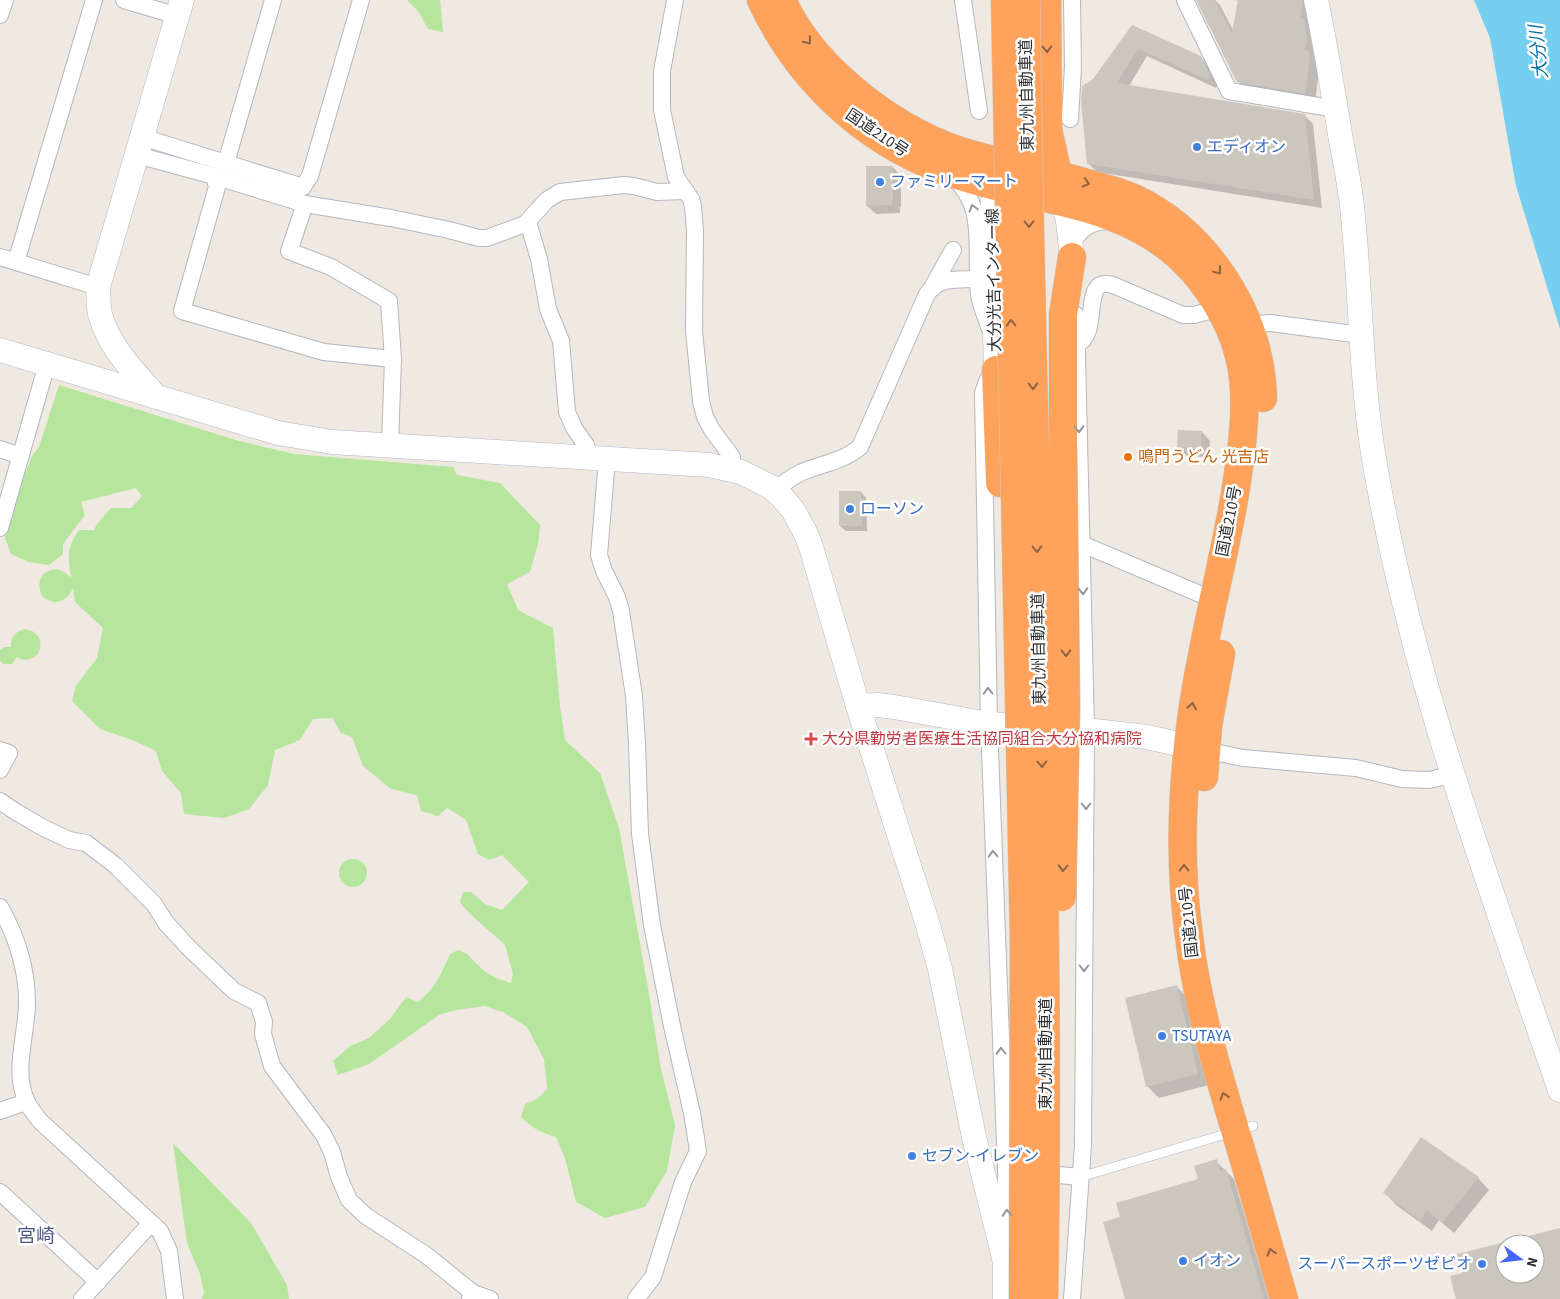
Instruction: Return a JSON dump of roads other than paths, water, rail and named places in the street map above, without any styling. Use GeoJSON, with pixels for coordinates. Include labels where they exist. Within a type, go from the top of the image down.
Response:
{"type":"FeatureCollection","features":[{"type":"Feature","properties":{"kind":"highway","name":"国道210号"},"geometry":{"type":"LineString","coordinates":[[761,0],[775,28],[818,86],[843,111],[869,131],[900,151],[948,159],[972,154],[1006,180],[1064,203],[1128,222],[1146,232],[1181,257],[1196,274],[1220,308],[1237,347],[1244,391],[1244,416],[1237,480],[1193,700],[1196,749]]}},
{"type":"Feature","properties":{"kind":"highway","name":"国道210号"},"geometry":{"type":"LineString","coordinates":[[782,0],[793,20],[818,53],[858,93],[948,159]]}},
{"type":"Feature","properties":{"kind":"highway","name":"東九州自動車道"},"geometry":{"type":"LineString","coordinates":[[1005,0],[1024,944],[1024,1234],[1022,1299]]}},
{"type":"Feature","properties":{"kind":"highway"},"geometry":{"type":"LineString","coordinates":[[1018,0],[1024,76],[1023,102],[1018,132],[1006,180],[1025,189],[1050,174],[1059,124],[1047,0]]}},
{"type":"Feature","properties":{"kind":"highway","name":"東九州自動車道"},"geometry":{"type":"LineString","coordinates":[[1026,0],[1030,279],[1046,944],[1045,1299]]}},
{"type":"Feature","properties":{"kind":"highway"},"geometry":{"type":"LineString","coordinates":[[948,159],[996,146],[1005,139],[1012,129],[1023,102]]}},
{"type":"Feature","properties":{"kind":"highway","name":"国道210号"},"geometry":{"type":"LineString","coordinates":[[1050,174],[1133,198],[1173,223],[1196,244],[1219,272],[1240,305],[1249,325],[1260,360],[1264,395],[1262,431],[1255,478],[1219,665],[1196,749],[1184,865],[1188,936],[1207,1037],[1244,1129],[1304,1299]]}},
{"type":"Feature","properties":{"kind":"highway"},"geometry":{"type":"LineString","coordinates":[[1045,1299],[1055,1184],[1064,842],[1066,708],[1063,315],[1072,252]]}},
{"type":"Feature","properties":{"kind":"highway"},"geometry":{"type":"LineString","coordinates":[[996,370],[1004,607],[1002,728],[1007,943],[1014,1037],[1024,1234]]}},
{"type":"Feature","properties":{"kind":"highway","name":"国道210号"},"geometry":{"type":"LineString","coordinates":[[1244,1129],[1284,1299]]}},
{"type":"Feature","properties":{"kind":"street"},"geometry":{"type":"LineString","coordinates":[[0,15],[4,0]]}},
{"type":"Feature","properties":{"kind":"street"},"geometry":{"type":"LineString","coordinates":[[16,262],[94,0]]}},
{"type":"Feature","properties":{"kind":"street"},"geometry":{"type":"LineString","coordinates":[[124,0],[180,8],[98,287],[100,313],[108,335],[119,354],[156,397]]}},
{"type":"Feature","properties":{"kind":"street"},"geometry":{"type":"LineString","coordinates":[[226,163],[274,0]]}},
{"type":"Feature","properties":{"kind":"street"},"geometry":{"type":"LineString","coordinates":[[140,146],[226,163],[303,186],[310,176],[361,0]]}},
{"type":"Feature","properties":{"kind":"street"},"geometry":{"type":"LineString","coordinates":[[675,0],[662,71],[662,110],[674,171],[678,181],[691,199],[694,222],[694,331],[701,402],[705,417],[712,430],[732,457],[732,470]]}},
{"type":"Feature","properties":{"kind":"street"},"geometry":{"type":"LineString","coordinates":[[962,0],[979,111]]}},
{"type":"Feature","properties":{"kind":"street"},"geometry":{"type":"LineString","coordinates":[[1059,124],[1073,67],[1072,0]]}},
{"type":"Feature","properties":{"kind":"street"},"geometry":{"type":"LineString","coordinates":[[1185,0],[1229,91],[1336,109]]}},
{"type":"Feature","properties":{"kind":"street"},"geometry":{"type":"LineString","coordinates":[[1316,0],[1352,205],[1361,335],[1373,452],[1391,546],[1426,690],[1452,775],[1560,1090]]}},
{"type":"Feature","properties":{"kind":"street"},"geometry":{"type":"LineString","coordinates":[[140,146],[214,176],[305,204],[401,220],[479,238],[495,235],[528,222],[547,200],[560,192],[624,186],[634,186],[657,192],[686,192]]}},
{"type":"Feature","properties":{"kind":"street"},"geometry":{"type":"LineString","coordinates":[[948,159],[973,205],[977,233],[979,296],[994,341]]}},
{"type":"Feature","properties":{"kind":"street"},"geometry":{"type":"LineString","coordinates":[[1050,174],[1064,203],[1072,252],[1077,344],[1086,730],[1083,1145],[1072,1299]]}},
{"type":"Feature","properties":{"kind":"street"},"geometry":{"type":"LineString","coordinates":[[214,176],[217,187],[182,311],[324,352],[393,359]]}},
{"type":"Feature","properties":{"kind":"street","name":"大分光吉インター線"},"geometry":{"type":"LineString","coordinates":[[996,370],[992,216],[1006,180]]}},
{"type":"Feature","properties":{"kind":"street"},"geometry":{"type":"LineString","coordinates":[[305,204],[289,251],[331,267],[389,301],[393,359],[390,445]]}},
{"type":"Feature","properties":{"kind":"street"},"geometry":{"type":"LineString","coordinates":[[1072,252],[1075,237],[1082,228],[1091,223],[1108,220],[1128,222]]}},
{"type":"Feature","properties":{"kind":"street"},"geometry":{"type":"LineString","coordinates":[[528,222],[550,316],[561,341],[567,412],[574,428],[596,458],[598,555],[621,610],[634,696],[640,834],[652,925],[692,1113],[698,1151],[683,1182],[653,1277],[636,1299]]}},
{"type":"Feature","properties":{"kind":"street"},"geometry":{"type":"LineString","coordinates":[[776,491],[783,484],[801,473],[848,455],[860,446],[927,294],[952,250]]}},
{"type":"Feature","properties":{"kind":"street"},"geometry":{"type":"LineString","coordinates":[[0,257],[98,287]]}},
{"type":"Feature","properties":{"kind":"street"},"geometry":{"type":"LineString","coordinates":[[933,286],[945,280],[977,279]]}},
{"type":"Feature","properties":{"kind":"street"},"geometry":{"type":"LineString","coordinates":[[1077,344],[1081,343],[1087,336],[1094,292],[1101,284],[1113,285],[1183,315],[1194,316],[1220,308]]}},
{"type":"Feature","properties":{"kind":"street"},"geometry":{"type":"LineString","coordinates":[[1249,325],[1270,323],[1361,335]]}},
{"type":"Feature","properties":{"kind":"street"},"geometry":{"type":"LineString","coordinates":[[0,350],[278,433],[332,442],[709,465],[756,478],[776,491],[793,510],[812,547],[858,706],[927,922],[940,969],[974,1137],[1006,1262]]}},
{"type":"Feature","properties":{"kind":"street"},"geometry":{"type":"LineString","coordinates":[[0,528],[47,364]]}},
{"type":"Feature","properties":{"kind":"street"},"geometry":{"type":"LineString","coordinates":[[996,370],[987,381],[983,393],[989,724],[1008,1228],[1005,1299]]}},
{"type":"Feature","properties":{"kind":"street"},"geometry":{"type":"LineString","coordinates":[[0,450],[21,456]]}},
{"type":"Feature","properties":{"kind":"street"},"geometry":{"type":"LineString","coordinates":[[1082,544],[1214,600]]}},
{"type":"Feature","properties":{"kind":"street"},"geometry":{"type":"LineString","coordinates":[[858,706],[878,705],[894,707],[989,724],[1147,736],[1196,749],[1243,758],[1356,768],[1402,779],[1429,780],[1452,775]]}},
{"type":"Feature","properties":{"kind":"street"},"geometry":{"type":"LineString","coordinates":[[0,750],[9,753],[0,770]]}},
{"type":"Feature","properties":{"kind":"street"},"geometry":{"type":"LineString","coordinates":[[0,800],[16,812],[49,830],[69,840],[86,843],[114,865],[154,904],[166,923],[189,948],[234,991],[258,1003],[264,1022],[263,1034],[272,1066],[323,1134],[332,1152],[339,1177],[349,1200],[366,1216],[426,1255],[472,1296],[490,1299]]}},
{"type":"Feature","properties":{"kind":"street"},"geometry":{"type":"LineString","coordinates":[[0,907],[20,952],[26,976],[27,1017],[20,1066],[20,1076],[26,1102],[40,1121],[160,1231],[169,1251],[175,1299]]}},
{"type":"Feature","properties":{"kind":"street"},"geometry":{"type":"LineString","coordinates":[[0,1111],[26,1102]]}},
{"type":"Feature","properties":{"kind":"street"},"geometry":{"type":"LineString","coordinates":[[974,1137],[989,1159],[1006,1170],[1080,1177]]}},
{"type":"Feature","properties":{"kind":"street"},"geometry":{"type":"LineString","coordinates":[[0,1192],[98,1282]]}},
{"type":"Feature","properties":{"kind":"street"},"geometry":{"type":"LineString","coordinates":[[82,1299],[151,1223]]}},
{"type":"Feature","properties":{"kind":"lane"},"geometry":{"type":"LineString","coordinates":[[1080,1177],[1244,1129]]}},
{"type":"Feature","properties":{"kind":"water","name":"大分川"},"geometry":{"type":"Polygon","coordinates":[[[1474,0],[1560,0],[1560,329],[1516,186],[1490,38],[1474,0]]]}},
{"type":"Feature","properties":{"kind":"place","name":"エディオン"},"geometry":{"type":"Point","coordinates":[1197,147]}},
{"type":"Feature","properties":{"kind":"place","name":"ファミリーマート"},"geometry":{"type":"Point","coordinates":[880,182]}},
{"type":"Feature","properties":{"kind":"place","name":"鳴門うどん 光吉店"},"geometry":{"type":"Point","coordinates":[1128,457]}},
{"type":"Feature","properties":{"kind":"place","name":"ローソン"},"geometry":{"type":"Point","coordinates":[850,509]}},
{"type":"Feature","properties":{"kind":"place","name":"大分県勤労者医療生活協同組合大分協和病院"},"geometry":{"type":"Point","coordinates":[811,739]}},
{"type":"Feature","properties":{"kind":"place","name":"TSUTAYA"},"geometry":{"type":"Point","coordinates":[1162,1036]}},
{"type":"Feature","properties":{"kind":"place","name":"セブン-イレブン"},"geometry":{"type":"Point","coordinates":[912,1156]}},
{"type":"Feature","properties":{"kind":"place","name":"イオン"},"geometry":{"type":"Point","coordinates":[1183,1261]}},
{"type":"Feature","properties":{"kind":"place","name":"スーパースポーツゼビオ"},"geometry":{"type":"Point","coordinates":[1482,1264]}},
{"type":"Feature","properties":{"kind":"district","name":"宮崎"},"geometry":{"type":"Point","coordinates":[36,1236]}}]}
